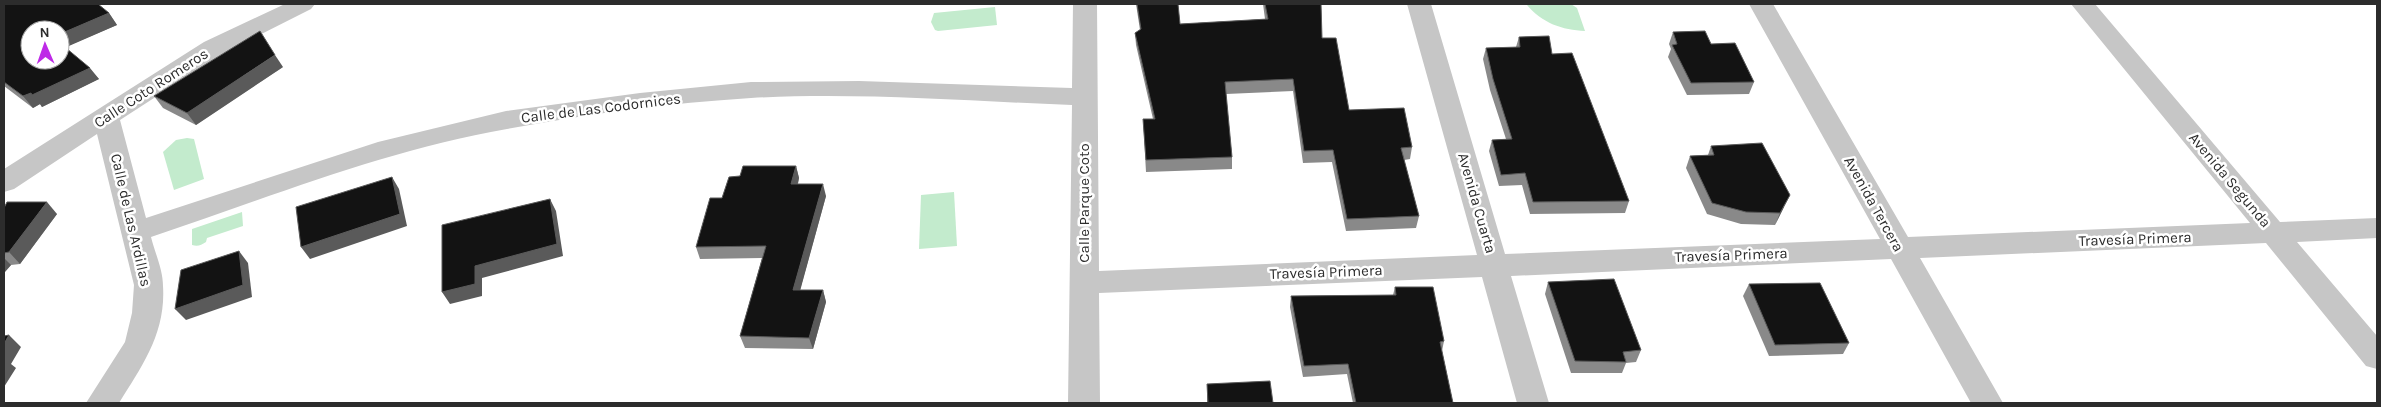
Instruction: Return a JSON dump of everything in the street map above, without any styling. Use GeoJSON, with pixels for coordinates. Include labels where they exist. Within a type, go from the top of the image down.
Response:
{"type":"FeatureCollection","features":[{"type":"Feature","properties":{"kind":"street","name":"Calle Coto Romeros"},"geometry":{"type":"LineString","coordinates":[[4,182],[213,48],[303,4]]}},
{"type":"Feature","properties":{"kind":"street","name":"Calle Parque Coto"},"geometry":{"type":"LineString","coordinates":[[1084,403],[1085,4]]}},
{"type":"Feature","properties":{"kind":"street","name":"Avenida Cuarta"},"geometry":{"type":"LineString","coordinates":[[1419,4],[1533,403]]}},
{"type":"Feature","properties":{"kind":"street","name":"Avenida Tercera"},"geometry":{"type":"LineString","coordinates":[[1761,4],[1987,403]]}},
{"type":"Feature","properties":{"kind":"street","name":"Avenida Segunda"},"geometry":{"type":"LineString","coordinates":[[2083,4],[2377,357]]}},
{"type":"Feature","properties":{"kind":"street","name":"Calle de Las Codornices"},"geometry":{"type":"LineString","coordinates":[[135,232],[387,148],[506,120],[640,101],[751,90],[859,89],[1085,97]]}},
{"type":"Feature","properties":{"kind":"street","name":"Calle de Las Ardillas"},"geometry":{"type":"LineString","coordinates":[[102,403],[140,345],[147,312],[149,285],[106,117]]}},
{"type":"Feature","properties":{"kind":"street","name":"Travesía Primera"},"geometry":{"type":"LineString","coordinates":[[1084,283],[2377,228]]}},
{"type":"Feature","properties":{"kind":"shaded area"},"geometry":{"type":"Polygon","coordinates":[[[1571,4],[1577,8],[1585,31],[1560,27],[1546,21],[1527,5],[1571,4]]]}},
{"type":"Feature","properties":{"kind":"shaded area"},"geometry":{"type":"Polygon","coordinates":[[[995,7],[997,25],[938,31],[935,30],[931,22],[934,13],[995,7]]]}},
{"type":"Feature","properties":{"kind":"shaded area"},"geometry":{"type":"Polygon","coordinates":[[[194,139],[204,179],[174,190],[163,152],[176,140],[194,139]]]}},
{"type":"Feature","properties":{"kind":"shaded area"},"geometry":{"type":"Polygon","coordinates":[[[954,192],[957,246],[919,249],[921,195],[954,192]]]}},
{"type":"Feature","properties":{"kind":"shaded area"},"geometry":{"type":"Polygon","coordinates":[[[242,212],[243,226],[207,238],[206,242],[201,245],[192,245],[192,229],[242,212]]]}},
{"type":"Feature","properties":{"kind":"building"},"geometry":{"type":"Polygon","coordinates":[[[4,4],[98,4],[109,13],[70,30],[70,20],[20,20],[20,70],[70,70],[70,51],[90,68],[32,95],[31,93],[23,96],[4,82],[4,4]]]}},
{"type":"Feature","properties":{"kind":"building"},"geometry":{"type":"Polygon","coordinates":[[[1137,4],[1178,4],[1180,24],[1268,19],[1265,4],[1321,4],[1322,38],[1336,38],[1349,110],[1404,108],[1412,147],[1401,148],[1419,216],[1347,219],[1333,150],[1304,151],[1293,79],[1225,82],[1232,157],[1146,160],[1143,119],[1155,119],[1135,33],[1141,29],[1137,4]]]}},
{"type":"Feature","properties":{"kind":"building"},"geometry":{"type":"Polygon","coordinates":[[[260,31],[275,55],[187,113],[154,96],[260,31]]]}},
{"type":"Feature","properties":{"kind":"building"},"geometry":{"type":"Polygon","coordinates":[[[1705,31],[1711,44],[1735,43],[1754,82],[1691,83],[1672,45],[1677,44],[1673,32],[1705,31]]]}},
{"type":"Feature","properties":{"kind":"building"},"geometry":{"type":"Polygon","coordinates":[[[1549,36],[1552,54],[1572,53],[1629,201],[1533,202],[1525,173],[1501,175],[1492,140],[1512,139],[1493,79],[1486,48],[1520,47],[1519,37],[1549,36]]]}},
{"type":"Feature","properties":{"kind":"building"},"geometry":{"type":"Polygon","coordinates":[[[1762,143],[1790,195],[1780,213],[1746,212],[1712,203],[1690,156],[1714,155],[1711,146],[1762,143]]]}},
{"type":"Feature","properties":{"kind":"building"},"geometry":{"type":"Polygon","coordinates":[[[743,166],[796,166],[791,184],[823,184],[793,290],[823,290],[809,338],[740,336],[766,246],[696,247],[710,198],[722,198],[729,177],[740,176],[743,166]]]}},
{"type":"Feature","properties":{"kind":"building"},"geometry":{"type":"Polygon","coordinates":[[[392,177],[400,214],[301,247],[296,207],[392,177]]]}},
{"type":"Feature","properties":{"kind":"building"},"geometry":{"type":"Polygon","coordinates":[[[550,199],[557,244],[475,266],[475,284],[442,292],[442,225],[550,199]]]}},
{"type":"Feature","properties":{"kind":"building"},"geometry":{"type":"Polygon","coordinates":[[[7,202],[47,202],[9,252],[4,253],[4,208],[7,202]]]}},
{"type":"Feature","properties":{"kind":"building"},"geometry":{"type":"Polygon","coordinates":[[[239,251],[243,285],[175,309],[181,270],[239,251]]]}},
{"type":"Feature","properties":{"kind":"building"},"geometry":{"type":"Polygon","coordinates":[[[1614,279],[1641,350],[1623,352],[1626,362],[1575,361],[1548,282],[1614,279]]]}},
{"type":"Feature","properties":{"kind":"building"},"geometry":{"type":"Polygon","coordinates":[[[1820,283],[1849,343],[1775,345],[1749,284],[1820,283]]]}},
{"type":"Feature","properties":{"kind":"building"},"geometry":{"type":"Polygon","coordinates":[[[1395,287],[1433,287],[1444,341],[1440,342],[1453,403],[1356,403],[1348,364],[1304,366],[1291,296],[1396,295],[1395,287]]]}},
{"type":"Feature","properties":{"kind":"building"},"geometry":{"type":"Polygon","coordinates":[[[9,335],[4,344],[4,336],[9,335]]]}},
{"type":"Feature","properties":{"kind":"building"},"geometry":{"type":"Polygon","coordinates":[[[1270,381],[1273,403],[1208,403],[1207,384],[1270,381]]]}}]}
